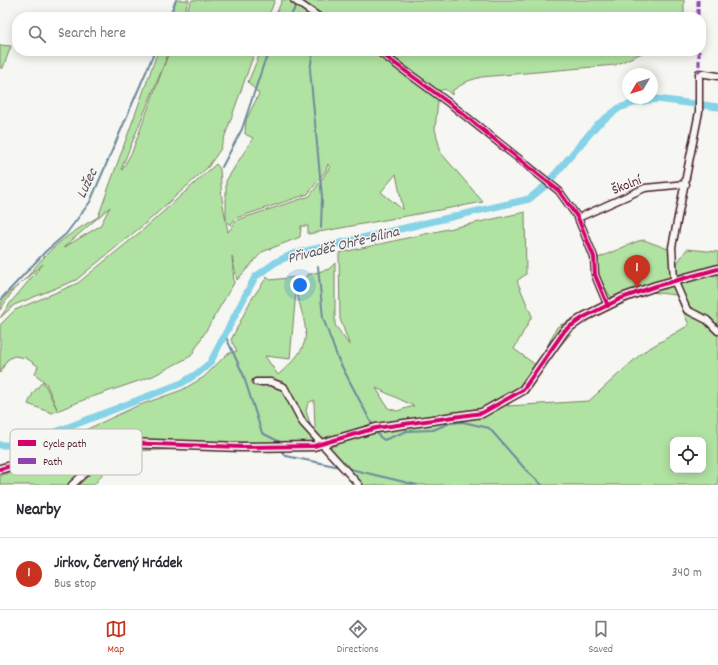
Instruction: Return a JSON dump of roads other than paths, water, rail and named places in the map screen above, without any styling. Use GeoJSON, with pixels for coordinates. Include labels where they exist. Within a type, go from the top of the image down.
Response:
{"type":"FeatureCollection","features":[{"type":"Feature","properties":{"kind":"street"},"geometry":{"type":"LineString","coordinates":[[299,3],[312,12]]}},
{"type":"Feature","properties":{"kind":"street"},"geometry":{"type":"LineString","coordinates":[[385,56],[453,106],[543,177],[572,207],[594,257],[596,275],[608,306]]}},
{"type":"Feature","properties":{"kind":"street"},"geometry":{"type":"LineString","coordinates":[[718,76],[699,73],[699,112],[686,184],[672,247],[674,280],[687,310],[707,320],[718,331]]}},
{"type":"Feature","properties":{"kind":"street","name":"Školní"},"geometry":{"type":"LineString","coordinates":[[578,218],[645,188],[686,184]]}},
{"type":"Feature","properties":{"kind":"street"},"geometry":{"type":"LineString","coordinates":[[142,444],[241,447],[314,446],[376,428],[482,413],[499,405],[523,390],[565,330],[584,317],[622,298],[674,280],[718,269]]}},
{"type":"Feature","properties":{"kind":"street"},"geometry":{"type":"LineString","coordinates":[[256,382],[271,382],[284,387],[303,423],[320,444],[360,485]]}},
{"type":"Feature","properties":{"kind":"street"},"geometry":{"type":"LineString","coordinates":[[0,469],[10,466]]}},
{"type":"Feature","properties":{"kind":"street"},"geometry":{"type":"LineString","coordinates":[[72,485],[83,475]]}},
{"type":"Feature","properties":{"kind":"waterway","name":"Lužec"},"geometry":{"type":"LineString","coordinates":[[171,12],[176,0]]}},
{"type":"Feature","properties":{"kind":"waterway"},"geometry":{"type":"LineString","coordinates":[[301,0],[308,6]]}},
{"type":"Feature","properties":{"kind":"waterway"},"geometry":{"type":"LineString","coordinates":[[293,12],[297,4]]}},
{"type":"Feature","properties":{"kind":"waterway","name":"Lužec"},"geometry":{"type":"LineString","coordinates":[[0,300],[46,251],[66,234],[90,202],[153,56]]}},
{"type":"Feature","properties":{"kind":"waterway"},"geometry":{"type":"LineString","coordinates":[[222,167],[242,129],[264,63],[268,56]]}},
{"type":"Feature","properties":{"kind":"waterway"},"geometry":{"type":"LineString","coordinates":[[312,56],[310,70],[322,197],[321,228]]}},
{"type":"Feature","properties":{"kind":"waterway","name":"Přivaděč Ohře-Bílina"},"geometry":{"type":"LineString","coordinates":[[63,429],[182,383],[198,373],[210,363],[255,277],[276,262],[293,254],[529,199],[545,186],[597,125],[619,108],[637,102],[657,99],[718,107]]}},
{"type":"Feature","properties":{"kind":"waterway"},"geometry":{"type":"LineString","coordinates":[[318,266],[323,318],[338,359],[373,426]]}},
{"type":"Feature","properties":{"kind":"waterway"},"geometry":{"type":"LineString","coordinates":[[225,335],[243,374],[262,433],[280,442],[281,445]]}},
{"type":"Feature","properties":{"kind":"waterway"},"geometry":{"type":"LineString","coordinates":[[375,430],[384,440],[407,431],[433,430],[450,423],[463,422],[489,428],[526,470],[542,485]]}},
{"type":"Feature","properties":{"kind":"waterway","name":"Přivaděč Ohře-Bílina"},"geometry":{"type":"LineString","coordinates":[[0,445],[10,445]]}},
{"type":"Feature","properties":{"kind":"waterway"},"geometry":{"type":"LineString","coordinates":[[281,449],[286,456],[340,467]]}},
{"type":"Feature","properties":{"kind":"waterway"},"geometry":{"type":"LineString","coordinates":[[346,468],[417,485]]}},
{"type":"Feature","properties":{"kind":"place","name":"Jirkov, Červený Hrádek"},"geometry":{"type":"Point","coordinates":[637,288]}}]}
